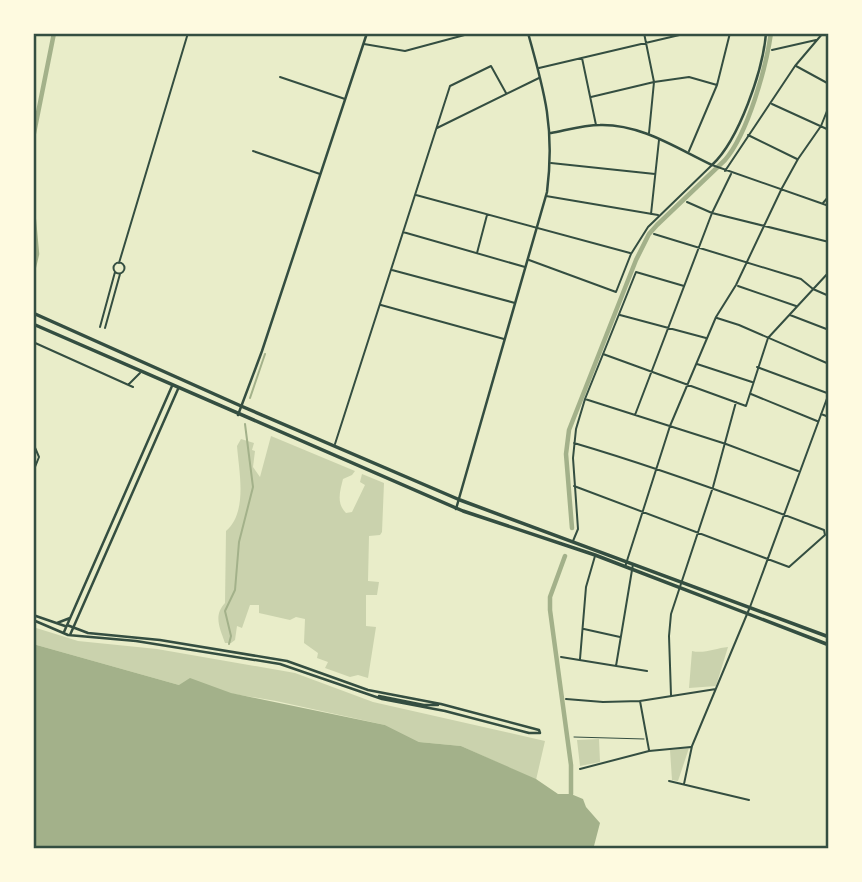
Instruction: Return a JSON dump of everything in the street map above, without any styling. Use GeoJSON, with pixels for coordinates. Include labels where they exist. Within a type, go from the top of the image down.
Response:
{"type":"FeatureCollection","features":[{"type":"Feature","properties":{"kind":"highway"},"geometry":{"type":"LineString","coordinates":[[33,313],[460,500],[633,563],[747,614],[829,645]]}},
{"type":"Feature","properties":{"kind":"highway"},"geometry":{"type":"LineString","coordinates":[[42,328],[46,319]]}},
{"type":"Feature","properties":{"kind":"highway"},"geometry":{"type":"LineString","coordinates":[[33,324],[139,374],[178,388],[456,509],[750,607],[829,637]]}},
{"type":"Feature","properties":{"kind":"highway"},"geometry":{"type":"LineString","coordinates":[[139,374],[145,363]]}},
{"type":"Feature","properties":{"kind":"highway"},"geometry":{"type":"LineString","coordinates":[[391,479],[393,471]]}},
{"type":"Feature","properties":{"kind":"main road"},"geometry":{"type":"LineString","coordinates":[[239,415],[367,33]]}},
{"type":"Feature","properties":{"kind":"main road"},"geometry":{"type":"LineString","coordinates":[[456,509],[546,196],[551,163],[551,133],[528,33]]}},
{"type":"Feature","properties":{"kind":"main road"},"geometry":{"type":"LineString","coordinates":[[551,133],[596,125],[614,125],[649,134],[713,165],[732,139],[753,89],[766,33]]}},
{"type":"Feature","properties":{"kind":"main road"},"geometry":{"type":"LineString","coordinates":[[64,632],[172,386]]}},
{"type":"Feature","properties":{"kind":"main road"},"geometry":{"type":"LineString","coordinates":[[70,635],[178,388]]}},
{"type":"Feature","properties":{"kind":"main road"},"geometry":{"type":"LineString","coordinates":[[55,623],[66,621],[72,615]]}},
{"type":"Feature","properties":{"kind":"main road"},"geometry":{"type":"LineString","coordinates":[[33,618],[83,632],[160,640],[287,661],[368,690],[441,704],[539,730],[540,733],[529,733],[376,697],[280,664],[136,641],[70,635],[33,618]]}},
{"type":"Feature","properties":{"kind":"main road"},"geometry":{"type":"LineString","coordinates":[[75,621],[83,632]]}},
{"type":"Feature","properties":{"kind":"main road"},"geometry":{"type":"LineString","coordinates":[[376,697],[384,696],[431,706],[441,704]]}},
{"type":"Feature","properties":{"kind":"street"},"geometry":{"type":"LineString","coordinates":[[100,327],[115,272],[114,266],[119,263],[188,33]]}},
{"type":"Feature","properties":{"kind":"street"},"geometry":{"type":"LineString","coordinates":[[363,43],[405,51],[472,33]]}},
{"type":"Feature","properties":{"kind":"street"},"geometry":{"type":"LineString","coordinates":[[644,33],[654,82],[649,134]]}},
{"type":"Feature","properties":{"kind":"street"},"geometry":{"type":"LineString","coordinates":[[538,69],[688,33]]}},
{"type":"Feature","properties":{"kind":"street"},"geometry":{"type":"LineString","coordinates":[[688,154],[717,85],[730,33]]}},
{"type":"Feature","properties":{"kind":"street"},"geometry":{"type":"LineString","coordinates":[[725,171],[795,66],[823,33],[829,36]]}},
{"type":"Feature","properties":{"kind":"street"},"geometry":{"type":"LineString","coordinates":[[772,50],[817,40]]}},
{"type":"Feature","properties":{"kind":"street"},"geometry":{"type":"LineString","coordinates":[[582,57],[596,125]]}},
{"type":"Feature","properties":{"kind":"street"},"geometry":{"type":"LineString","coordinates":[[334,446],[452,83],[492,66],[506,93]]}},
{"type":"Feature","properties":{"kind":"street"},"geometry":{"type":"LineString","coordinates":[[795,66],[829,84]]}},
{"type":"Feature","properties":{"kind":"street"},"geometry":{"type":"LineString","coordinates":[[279,77],[346,100]]}},
{"type":"Feature","properties":{"kind":"street"},"geometry":{"type":"LineString","coordinates":[[591,97],[689,77],[717,85]]}},
{"type":"Feature","properties":{"kind":"street"},"geometry":{"type":"LineString","coordinates":[[436,128],[540,78]]}},
{"type":"Feature","properties":{"kind":"street"},"geometry":{"type":"LineString","coordinates":[[771,103],[829,130]]}},
{"type":"Feature","properties":{"kind":"street"},"geometry":{"type":"LineString","coordinates":[[625,567],[670,426],[716,317],[736,285],[782,188],[821,126],[829,106]]}},
{"type":"Feature","properties":{"kind":"street"},"geometry":{"type":"LineString","coordinates":[[748,135],[798,159]]}},
{"type":"Feature","properties":{"kind":"street"},"geometry":{"type":"LineString","coordinates":[[651,214],[659,139]]}},
{"type":"Feature","properties":{"kind":"street"},"geometry":{"type":"LineString","coordinates":[[253,151],[321,174]]}},
{"type":"Feature","properties":{"kind":"street"},"geometry":{"type":"LineString","coordinates":[[551,163],[655,174]]}},
{"type":"Feature","properties":{"kind":"street"},"geometry":{"type":"LineString","coordinates":[[528,260],[614,292],[618,291],[631,254],[659,215],[713,165],[829,206]]}},
{"type":"Feature","properties":{"kind":"street"},"geometry":{"type":"LineString","coordinates":[[635,415],[712,213],[732,173]]}},
{"type":"Feature","properties":{"kind":"street"},"geometry":{"type":"LineString","coordinates":[[416,194],[631,254]]}},
{"type":"Feature","properties":{"kind":"street"},"geometry":{"type":"LineString","coordinates":[[546,196],[659,215]]}},
{"type":"Feature","properties":{"kind":"street"},"geometry":{"type":"LineString","coordinates":[[823,203],[829,196]]}},
{"type":"Feature","properties":{"kind":"street"},"geometry":{"type":"LineString","coordinates":[[687,202],[712,213],[829,242]]}},
{"type":"Feature","properties":{"kind":"street"},"geometry":{"type":"LineString","coordinates":[[477,253],[488,214]]}},
{"type":"Feature","properties":{"kind":"street"},"geometry":{"type":"LineString","coordinates":[[403,232],[526,268]]}},
{"type":"Feature","properties":{"kind":"street"},"geometry":{"type":"LineString","coordinates":[[654,234],[801,279],[813,289],[829,296]]}},
{"type":"Feature","properties":{"kind":"street"},"geometry":{"type":"LineString","coordinates":[[105,328],[120,274],[124,269],[119,263]]}},
{"type":"Feature","properties":{"kind":"street"},"geometry":{"type":"LineString","coordinates":[[391,270],[516,303]]}},
{"type":"Feature","properties":{"kind":"street"},"geometry":{"type":"LineString","coordinates":[[115,272],[120,274]]}},
{"type":"Feature","properties":{"kind":"street"},"geometry":{"type":"LineString","coordinates":[[573,541],[578,529],[574,443],[576,429],[585,398],[636,272],[684,286]]}},
{"type":"Feature","properties":{"kind":"street"},"geometry":{"type":"LineString","coordinates":[[603,354],[746,406],[768,338],[829,272]]}},
{"type":"Feature","properties":{"kind":"street"},"geometry":{"type":"LineString","coordinates":[[736,285],[797,306]]}},
{"type":"Feature","properties":{"kind":"street"},"geometry":{"type":"LineString","coordinates":[[380,305],[505,340]]}},
{"type":"Feature","properties":{"kind":"street"},"geometry":{"type":"LineString","coordinates":[[619,314],[707,338]]}},
{"type":"Feature","properties":{"kind":"street"},"geometry":{"type":"LineString","coordinates":[[789,314],[829,330]]}},
{"type":"Feature","properties":{"kind":"street"},"geometry":{"type":"LineString","coordinates":[[716,317],[829,364]]}},
{"type":"Feature","properties":{"kind":"street"},"geometry":{"type":"LineString","coordinates":[[33,342],[133,387]]}},
{"type":"Feature","properties":{"kind":"street"},"geometry":{"type":"LineString","coordinates":[[697,363],[753,382]]}},
{"type":"Feature","properties":{"kind":"street"},"geometry":{"type":"LineString","coordinates":[[684,784],[692,747],[769,558],[829,393],[757,367]]}},
{"type":"Feature","properties":{"kind":"street"},"geometry":{"type":"LineString","coordinates":[[128,384],[139,374]]}},
{"type":"Feature","properties":{"kind":"street"},"geometry":{"type":"LineString","coordinates":[[750,394],[818,421]]}},
{"type":"Feature","properties":{"kind":"street"},"geometry":{"type":"LineString","coordinates":[[585,398],[799,471]]}},
{"type":"Feature","properties":{"kind":"street"},"geometry":{"type":"LineString","coordinates":[[671,695],[671,614],[713,487],[736,402]]}},
{"type":"Feature","properties":{"kind":"street"},"geometry":{"type":"LineString","coordinates":[[821,414],[829,417]]}},
{"type":"Feature","properties":{"kind":"street"},"geometry":{"type":"LineString","coordinates":[[33,443],[40,457],[33,472]]}},
{"type":"Feature","properties":{"kind":"street"},"geometry":{"type":"LineString","coordinates":[[574,443],[713,487],[824,530],[825,535],[790,567],[575,486]]}},
{"type":"Feature","properties":{"kind":"street"},"geometry":{"type":"LineString","coordinates":[[580,659],[586,587],[595,555]]}},
{"type":"Feature","properties":{"kind":"street"},"geometry":{"type":"LineString","coordinates":[[616,666],[633,563]]}},
{"type":"Feature","properties":{"kind":"street"},"geometry":{"type":"LineString","coordinates":[[583,629],[621,637]]}},
{"type":"Feature","properties":{"kind":"street"},"geometry":{"type":"LineString","coordinates":[[561,657],[647,671]]}},
{"type":"Feature","properties":{"kind":"street"},"geometry":{"type":"LineString","coordinates":[[566,699],[640,701],[717,689]]}},
{"type":"Feature","properties":{"kind":"street"},"geometry":{"type":"LineString","coordinates":[[640,701],[649,751]]}},
{"type":"Feature","properties":{"kind":"street"},"geometry":{"type":"LineString","coordinates":[[580,769],[649,751],[692,747]]}},
{"type":"Feature","properties":{"kind":"street"},"geometry":{"type":"LineString","coordinates":[[668,781],[748,800]]}},
{"type":"Feature","properties":{"kind":"lane"},"geometry":{"type":"LineString","coordinates":[[573,737],[646,739]]}},
{"type":"Feature","properties":{"kind":"shaded area"},"geometry":{"type":"Polygon","coordinates":[[[271,436],[355,471],[343,479],[341,488],[340,501],[346,513],[352,512],[365,485],[360,482],[362,474],[384,483],[382,532],[380,535],[369,536],[368,581],[379,582],[377,595],[366,595],[366,626],[376,627],[368,678],[358,675],[350,677],[325,668],[328,662],[317,658],[318,653],[304,643],[305,619],[296,617],[290,620],[259,613],[259,605],[250,605],[242,628],[237,626],[235,640],[225,643],[218,617],[225,603],[226,531],[233,523],[240,503],[237,446],[241,439],[254,443],[253,467],[260,477],[271,436]]]}},
{"type":"Feature","properties":{"kind":"shaded area"},"geometry":{"type":"Polygon","coordinates":[[[33,627],[78,641],[157,649],[295,673],[373,702],[545,741],[536,780],[461,746],[419,742],[385,725],[276,701],[179,685],[33,644],[33,627]]]}},
{"type":"Feature","properties":{"kind":"shaded area"},"geometry":{"type":"Polygon","coordinates":[[[33,644],[179,685],[190,678],[231,693],[385,725],[419,742],[461,746],[536,779],[558,794],[571,794],[583,799],[586,807],[600,823],[594,846],[605,849],[33,849],[33,644]]]}},
{"type":"Feature","properties":{"kind":"shaded area"},"geometry":{"type":"Polygon","coordinates":[[[728,647],[716,686],[689,688],[692,651],[728,647]]]}},
{"type":"Feature","properties":{"kind":"shaded area"},"geometry":{"type":"Polygon","coordinates":[[[599,739],[600,762],[580,766],[577,740],[599,739]]]}},
{"type":"Feature","properties":{"kind":"shaded area"},"geometry":{"type":"Polygon","coordinates":[[[689,748],[678,781],[672,780],[670,750],[689,748]]]}},
{"type":"Feature","properties":{"kind":"waterway"},"geometry":{"type":"LineString","coordinates":[[33,138],[54,33]]}},
{"type":"Feature","properties":{"kind":"waterway"},"geometry":{"type":"LineString","coordinates":[[572,528],[566,454],[569,430],[636,260],[649,234],[725,160],[733,148],[755,100],[771,33]]}},
{"type":"Feature","properties":{"kind":"waterway"},"geometry":{"type":"LineString","coordinates":[[33,210],[37,254],[33,271]]}},
{"type":"Feature","properties":{"kind":"waterway"},"geometry":{"type":"LineString","coordinates":[[250,398],[265,354]]}},
{"type":"Feature","properties":{"kind":"waterway"},"geometry":{"type":"LineString","coordinates":[[229,644],[231,636],[225,611],[235,590],[239,542],[253,487],[245,424]]}},
{"type":"Feature","properties":{"kind":"waterway"},"geometry":{"type":"LineString","coordinates":[[565,556],[550,597],[550,610],[571,765],[571,794]]}}]}
